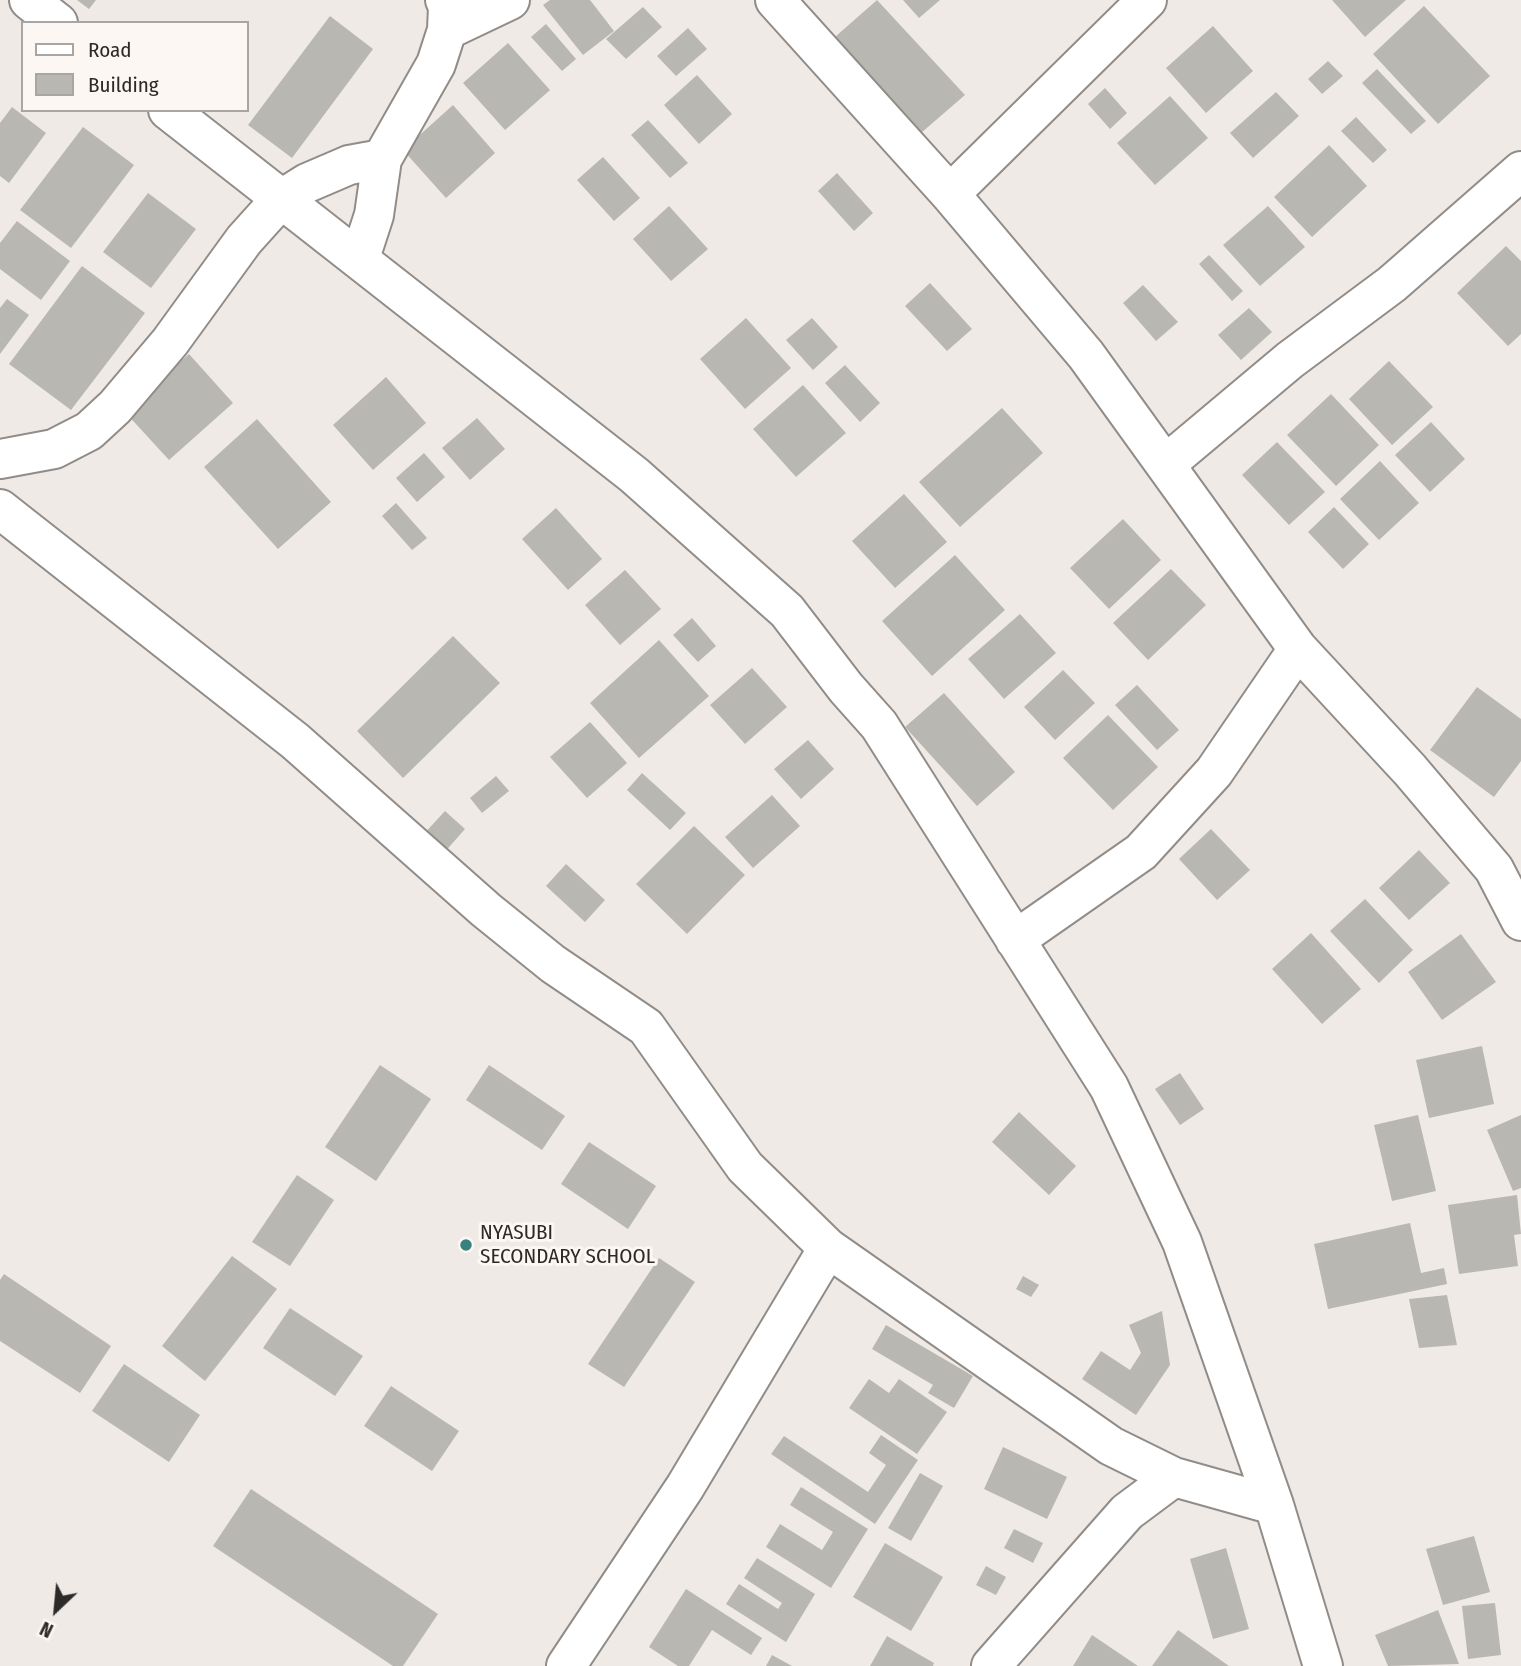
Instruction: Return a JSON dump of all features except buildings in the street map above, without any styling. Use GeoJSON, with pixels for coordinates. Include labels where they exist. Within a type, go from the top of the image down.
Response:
{"type":"FeatureCollection","features":[{"type":"Feature","properties":{"kind":"street"},"geometry":{"type":"LineString","coordinates":[[29,0],[55,21]]}},
{"type":"Feature","properties":{"kind":"street"},"geometry":{"type":"LineString","coordinates":[[360,258],[374,215],[382,159],[436,64],[446,15],[510,0]]}},
{"type":"Feature","properties":{"kind":"street"},"geometry":{"type":"LineString","coordinates":[[775,0],[950,194],[1086,355],[1297,649],[1410,770],[1508,863],[1521,921]]}},
{"type":"Feature","properties":{"kind":"street"},"geometry":{"type":"LineString","coordinates":[[950,194],[1147,0]]}},
{"type":"Feature","properties":{"kind":"street"},"geometry":{"type":"LineString","coordinates":[[170,112],[280,200],[360,258],[634,475],[787,611],[846,688],[879,725],[1109,1087],[1176,1230],[1274,1505],[1323,1666]]}},
{"type":"Feature","properties":{"kind":"street"},"geometry":{"type":"LineString","coordinates":[[0,458],[54,449],[89,431],[115,407],[170,342],[244,240],[280,200],[307,183],[349,165],[382,159]]}},
{"type":"Feature","properties":{"kind":"street"},"geometry":{"type":"LineString","coordinates":[[1166,464],[1290,360],[1392,284],[1520,175]]}},
{"type":"Feature","properties":{"kind":"street"},"geometry":{"type":"LineString","coordinates":[[0,509],[295,741],[486,910],[553,964],[646,1027],[745,1167],[828,1248],[1111,1446],[1174,1477],[1274,1505]]}},
{"type":"Feature","properties":{"kind":"street"},"geometry":{"type":"LineString","coordinates":[[1015,940],[1141,852],[1214,772],[1297,649]]}},
{"type":"Feature","properties":{"kind":"street"},"geometry":{"type":"LineString","coordinates":[[566,1666],[685,1487],[828,1248]]}},
{"type":"Feature","properties":{"kind":"street"},"geometry":{"type":"LineString","coordinates":[[992,1666],[1127,1511],[1174,1477]]}},
{"type":"Feature","properties":{"kind":"place","name":"NYASUBI SECONDARY SCHOOL"},"geometry":{"type":"Point","coordinates":[466,1245]}}]}
